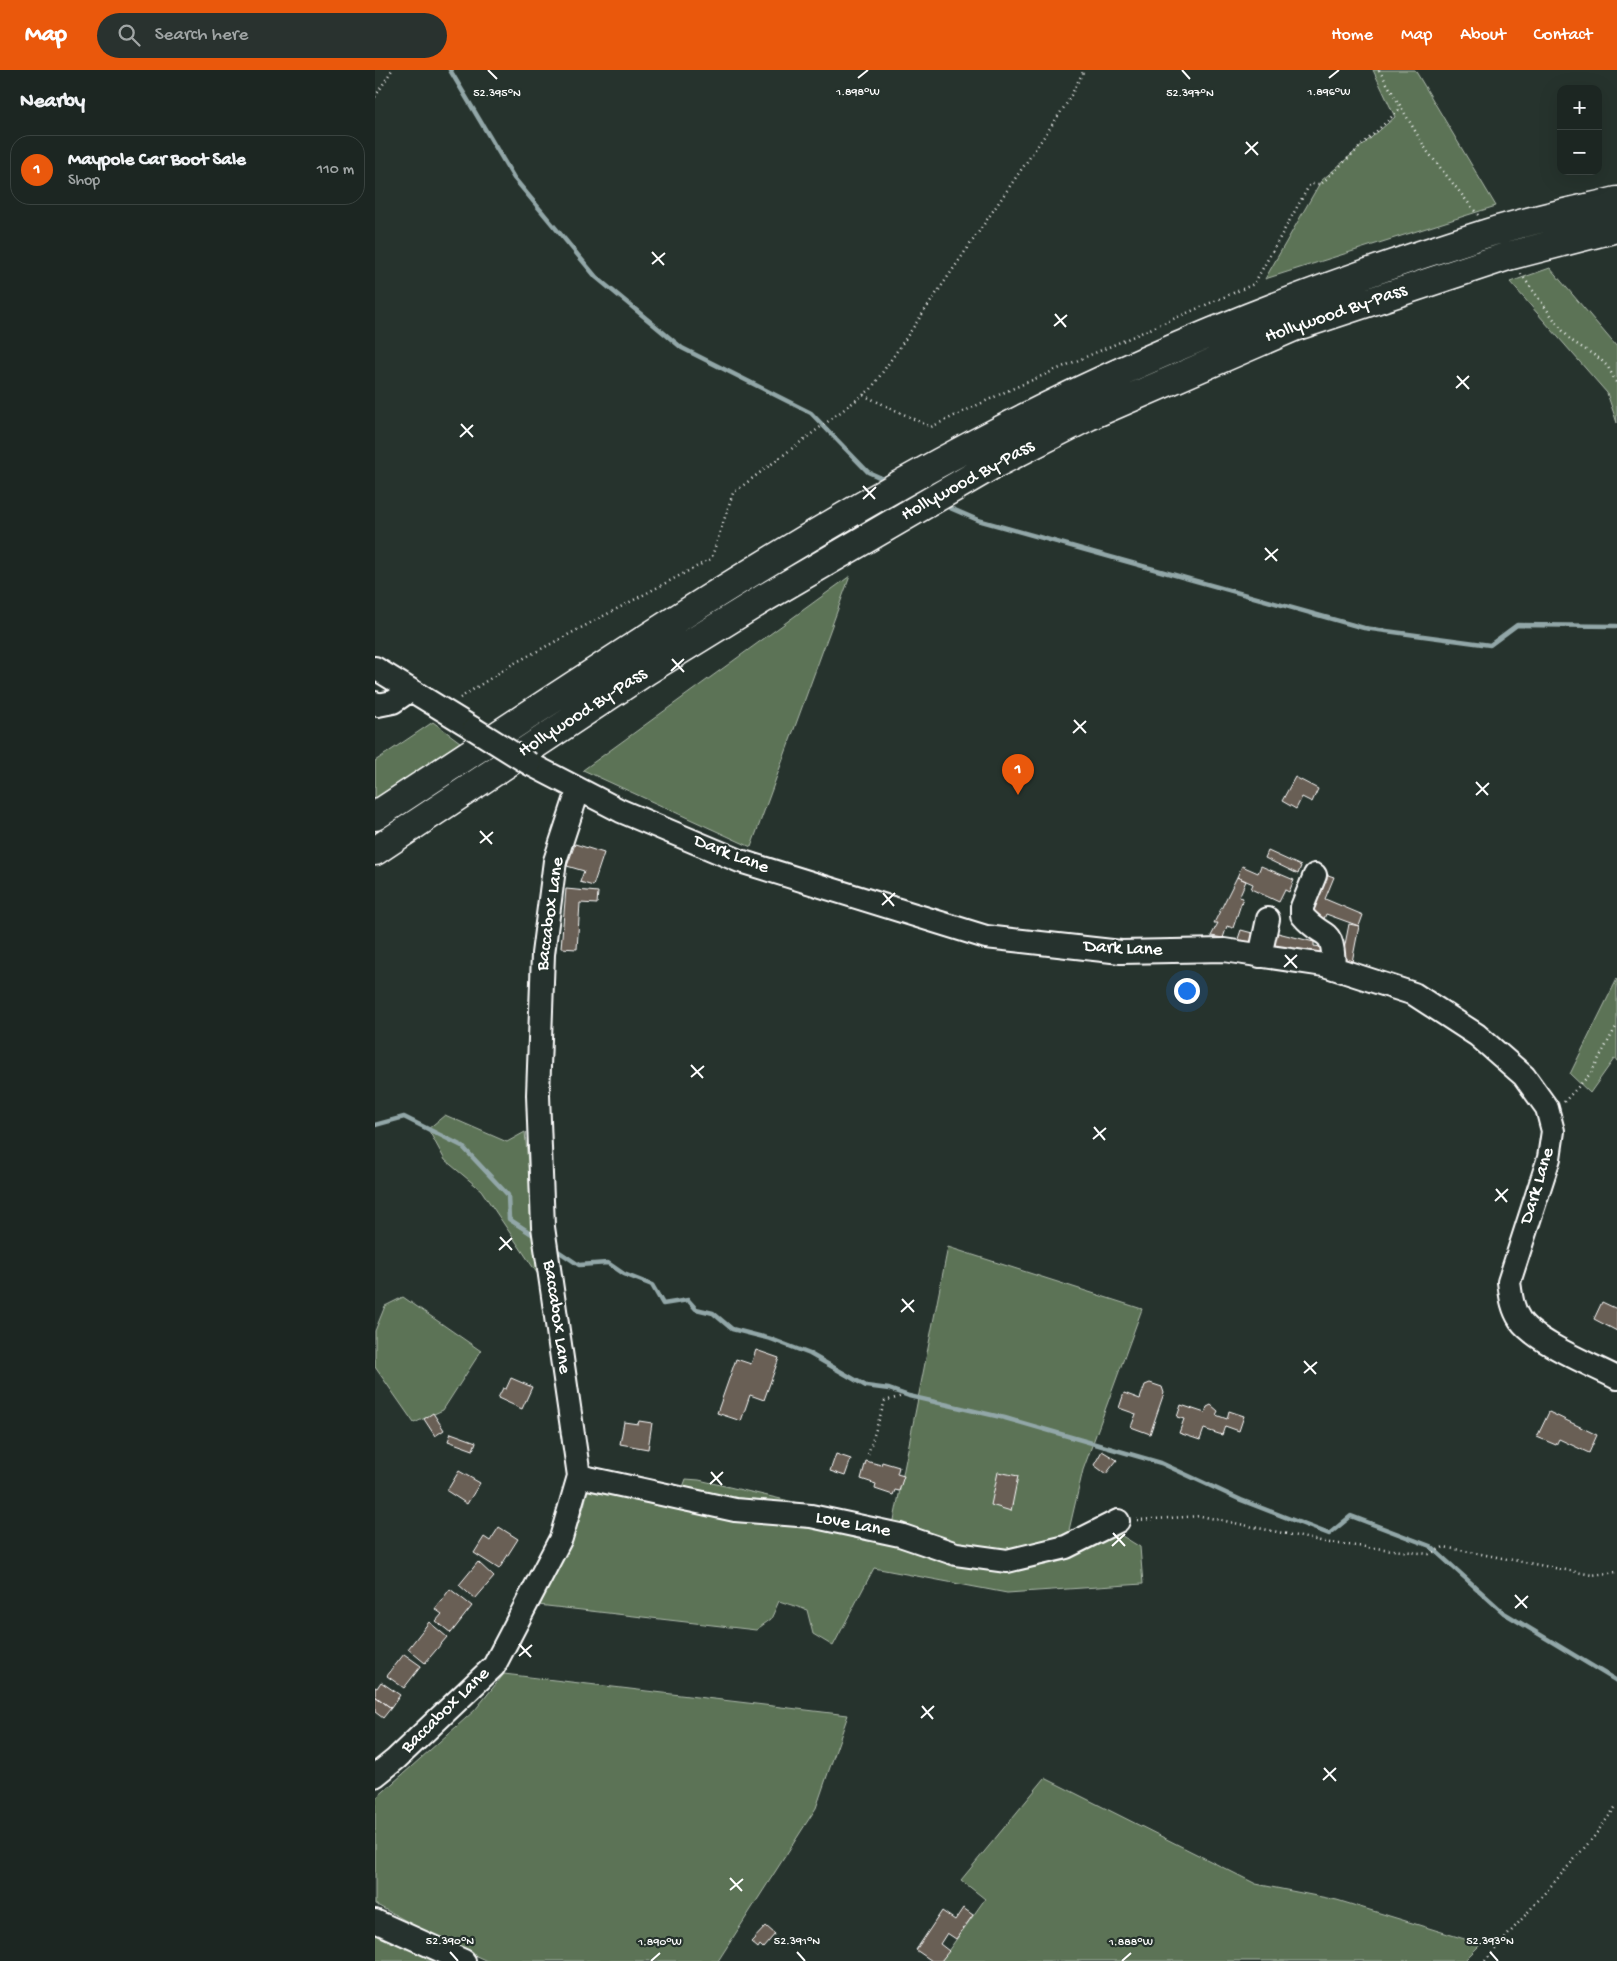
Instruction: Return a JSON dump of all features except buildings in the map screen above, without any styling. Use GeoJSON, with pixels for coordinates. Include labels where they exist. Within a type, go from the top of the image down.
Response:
{"type":"FeatureCollection","features":[{"type":"Feature","properties":{"kind":"highway","name":"Hollywood By-Pass"},"geometry":{"type":"LineString","coordinates":[[375,816],[631,648],[753,572],[976,443],[1077,392],[1295,298],[1491,232],[1617,201]]}},
{"type":"Feature","properties":{"kind":"highway","name":"Hollywood By-Pass"},"geometry":{"type":"LineString","coordinates":[[375,851],[646,671],[775,592],[991,466],[1097,412],[1293,327],[1508,256],[1617,228]]}},
{"type":"Feature","properties":{"kind":"street","name":"Dark Lane"},"geometry":{"type":"LineString","coordinates":[[375,668],[530,764],[578,790],[621,811],[739,861],[986,937],[1121,952],[1224,950],[1334,968],[1414,994],[1477,1035],[1524,1076],[1547,1108],[1553,1131],[1549,1158],[1509,1282],[1512,1304],[1521,1321],[1540,1337],[1617,1378]]}},
{"type":"Feature","properties":{"kind":"street"},"geometry":{"type":"LineString","coordinates":[[375,703],[377,705],[393,702],[409,690]]}},
{"type":"Feature","properties":{"kind":"street","name":"Baccabox Lane"},"geometry":{"type":"LineString","coordinates":[[375,1776],[397,1759],[494,1666],[561,1538],[579,1476],[543,1226],[538,1095],[543,954],[555,861],[578,790]]}},
{"type":"Feature","properties":{"kind":"street"},"geometry":{"type":"LineString","coordinates":[[1315,875],[1302,907],[1301,915],[1331,940],[1334,947],[1334,968]]}},
{"type":"Feature","properties":{"kind":"street"},"geometry":{"type":"LineString","coordinates":[[1260,956],[1268,919]]}},
{"type":"Feature","properties":{"kind":"street","name":"Love Lane"},"geometry":{"type":"LineString","coordinates":[[579,1476],[735,1510],[811,1516],[900,1535],[956,1554],[1007,1561],[1067,1547],[1118,1521]]}},
{"type":"Feature","properties":{"kind":"street"},"geometry":{"type":"LineString","coordinates":[[375,1921],[464,1961]]}},
{"type":"Feature","properties":{"kind":"path"},"geometry":{"type":"LineString","coordinates":[[375,97],[392,70]]}},
{"type":"Feature","properties":{"kind":"path"},"geometry":{"type":"LineString","coordinates":[[441,710],[511,665],[711,559],[733,493],[871,389],[1067,103],[1084,70]]}},
{"type":"Feature","properties":{"kind":"path"},"geometry":{"type":"LineString","coordinates":[[1379,70],[1427,151],[1491,232]]}},
{"type":"Feature","properties":{"kind":"path"},"geometry":{"type":"LineString","coordinates":[[863,395],[931,427],[1007,390],[1253,284],[1310,184],[1321,184],[1401,108]]}},
{"type":"Feature","properties":{"kind":"path"},"geometry":{"type":"LineString","coordinates":[[1508,256],[1561,329],[1572,341],[1600,358],[1608,367],[1617,384]]}},
{"type":"Feature","properties":{"kind":"path"},"geometry":{"type":"LineString","coordinates":[[1547,1108],[1559,1106],[1591,1072],[1617,1025]]}},
{"type":"Feature","properties":{"kind":"path"},"geometry":{"type":"LineString","coordinates":[[869,1454],[885,1401],[903,1396]]}},
{"type":"Feature","properties":{"kind":"path"},"geometry":{"type":"LineString","coordinates":[[1118,1521],[1201,1516],[1330,1543],[1429,1554],[1444,1547],[1592,1575],[1617,1572]]}},
{"type":"Feature","properties":{"kind":"path"},"geometry":{"type":"LineString","coordinates":[[1485,1961],[1575,1860],[1617,1805]]}},
{"type":"Feature","properties":{"kind":"green space"},"geometry":{"type":"Polygon","coordinates":[[[1373,70],[1415,70],[1496,206],[1265,279],[1321,181],[1395,117],[1373,70]]]}},
{"type":"Feature","properties":{"kind":"green space"},"geometry":{"type":"Polygon","coordinates":[[[1550,268],[1617,347],[1617,423],[1607,393],[1510,282],[1550,268]]]}},
{"type":"Feature","properties":{"kind":"green space"},"geometry":{"type":"Polygon","coordinates":[[[850,576],[751,847],[583,770],[850,576]]]}},
{"type":"Feature","properties":{"kind":"green space"},"geometry":{"type":"Polygon","coordinates":[[[433,722],[460,742],[375,799],[375,761],[433,722]]]}},
{"type":"Feature","properties":{"kind":"green space"},"geometry":{"type":"Polygon","coordinates":[[[1617,979],[1617,1061],[1614,1059],[1590,1093],[1570,1074],[1617,979]]]}},
{"type":"Feature","properties":{"kind":"green space"},"geometry":{"type":"Polygon","coordinates":[[[445,1115],[507,1142],[525,1132],[539,1276],[481,1190],[445,1160],[428,1129],[445,1115]]]}},
{"type":"Feature","properties":{"kind":"green space"},"geometry":{"type":"Polygon","coordinates":[[[948,1247],[1142,1309],[1083,1470],[1069,1530],[1119,1534],[1140,1547],[1143,1584],[1007,1593],[874,1568],[833,1646],[813,1634],[807,1610],[779,1601],[771,1619],[756,1630],[538,1605],[577,1527],[587,1495],[589,1478],[679,1498],[686,1479],[699,1480],[893,1525],[948,1247]]]}},
{"type":"Feature","properties":{"kind":"green space"},"geometry":{"type":"Polygon","coordinates":[[[403,1297],[481,1351],[443,1410],[414,1423],[375,1367],[375,1331],[385,1306],[403,1297]]]}},
{"type":"Feature","properties":{"kind":"green space"},"geometry":{"type":"Polygon","coordinates":[[[504,1674],[848,1715],[816,1808],[718,1961],[487,1961],[436,1937],[375,1904],[375,1799],[475,1710],[504,1674]]]}},
{"type":"Feature","properties":{"kind":"green space"},"geometry":{"type":"Polygon","coordinates":[[[1045,1778],[1256,1884],[1337,1900],[1481,1944],[1464,1961],[941,1961],[985,1899],[961,1880],[1045,1778]]]}},
{"type":"Feature","properties":{"kind":"green space"},"geometry":{"type":"Polygon","coordinates":[[[375,1934],[440,1961],[375,1961],[375,1934]]]}},
{"type":"Feature","properties":{"kind":"waterway"},"geometry":{"type":"LineString","coordinates":[[450,70],[514,178],[596,277],[682,348],[811,413],[868,472],[888,481]]}},
{"type":"Feature","properties":{"kind":"waterway"},"geometry":{"type":"LineString","coordinates":[[943,505],[978,520],[1364,628],[1490,645],[1517,625],[1617,626]]}},
{"type":"Feature","properties":{"kind":"waterway"},"geometry":{"type":"LineString","coordinates":[[375,1125],[404,1117],[462,1146],[508,1195],[509,1219],[538,1238]]}},
{"type":"Feature","properties":{"kind":"waterway"},"geometry":{"type":"LineString","coordinates":[[555,1249],[579,1265],[608,1263],[624,1274],[652,1285],[663,1304],[688,1300],[696,1309],[713,1313],[732,1329],[771,1339],[810,1354],[866,1386],[889,1389],[909,1396],[1005,1418],[1161,1463],[1241,1500],[1329,1534],[1351,1516],[1430,1546],[1504,1613],[1617,1681]]}},
{"type":"Feature","properties":{"kind":"place","name":"Maypole Car Boot Sale"},"geometry":{"type":"Point","coordinates":[1018,795]}}]}
